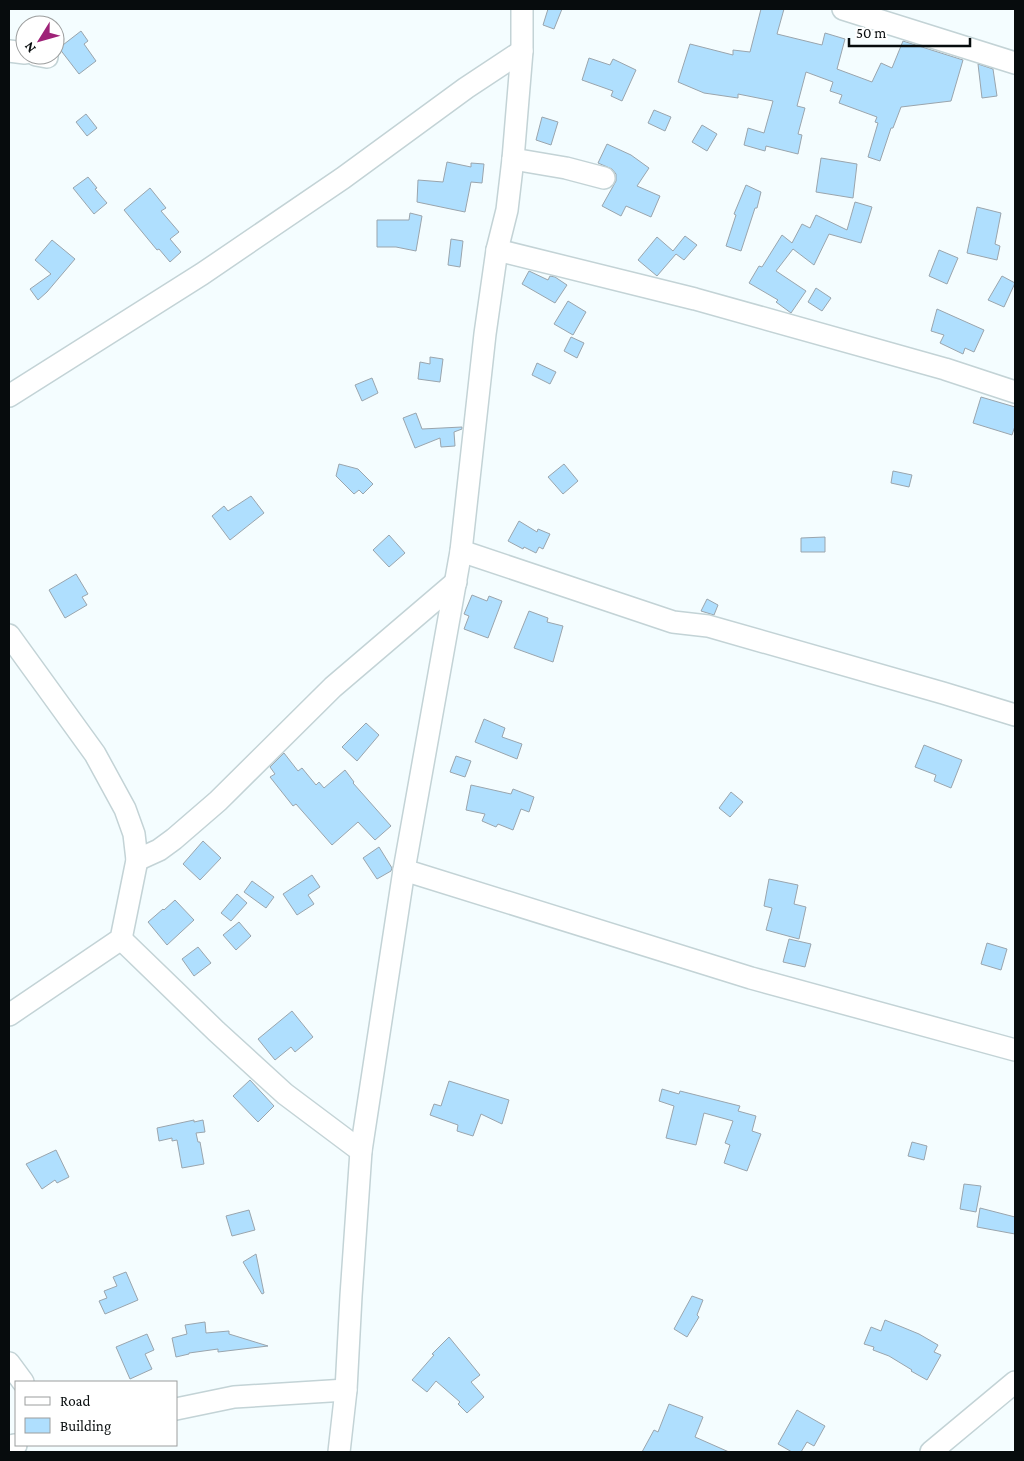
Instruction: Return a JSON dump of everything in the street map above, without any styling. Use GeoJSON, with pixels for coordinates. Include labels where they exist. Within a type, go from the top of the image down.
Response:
{"type":"FeatureCollection","features":[{"type":"Feature","properties":{"kind":"street"},"geometry":{"type":"LineString","coordinates":[[338,1452],[346,1390],[350,1296],[361,1151],[404,870],[461,551],[485,334],[497,250],[507,210],[513,159],[522,51],[522,9]]}},
{"type":"Feature","properties":{"kind":"street"},"geometry":{"type":"LineString","coordinates":[[843,9],[1015,63]]}},
{"type":"Feature","properties":{"kind":"street"},"geometry":{"type":"LineString","coordinates":[[9,396],[210,268],[343,178],[466,88],[522,51]]}},
{"type":"Feature","properties":{"kind":"street"},"geometry":{"type":"LineString","coordinates":[[513,159],[566,168],[604,178]]}},
{"type":"Feature","properties":{"kind":"street"},"geometry":{"type":"LineString","coordinates":[[497,250],[695,299],[945,369],[1015,392]]}},
{"type":"Feature","properties":{"kind":"street"},"geometry":{"type":"LineString","coordinates":[[461,551],[673,622],[708,626],[1015,715]]}},
{"type":"Feature","properties":{"kind":"street"},"geometry":{"type":"LineString","coordinates":[[137,860],[159,850],[189,827],[218,801],[333,687],[456,582]]}},
{"type":"Feature","properties":{"kind":"street"},"geometry":{"type":"LineString","coordinates":[[9,635],[95,754],[125,808],[134,834],[137,860],[121,939],[9,1015]]}},
{"type":"Feature","properties":{"kind":"street"},"geometry":{"type":"LineString","coordinates":[[404,870],[751,978],[1015,1050]]}},
{"type":"Feature","properties":{"kind":"street"},"geometry":{"type":"LineString","coordinates":[[121,939],[216,1031],[285,1094],[361,1151]]}},
{"type":"Feature","properties":{"kind":"street"},"geometry":{"type":"LineString","coordinates":[[9,1363],[22,1381]]}},
{"type":"Feature","properties":{"kind":"street"},"geometry":{"type":"LineString","coordinates":[[931,1452],[1015,1382]]}},
{"type":"Feature","properties":{"kind":"street"},"geometry":{"type":"LineString","coordinates":[[178,1410],[234,1398],[346,1390]]}},
{"type":"Feature","properties":{"kind":"building"},"geometry":{"type":"Polygon","coordinates":[[[548,9],[562,9],[554,29],[543,25],[548,9]]]}},
{"type":"Feature","properties":{"kind":"building"},"geometry":{"type":"Polygon","coordinates":[[[761,9],[784,9],[777,34],[822,45],[825,33],[845,39],[837,69],[872,82],[881,63],[892,68],[903,41],[963,60],[951,101],[901,107],[893,128],[891,128],[880,161],[868,157],[878,123],[875,122],[877,117],[839,103],[842,95],[830,91],[833,82],[806,72],[797,106],[805,108],[798,134],[802,135],[798,154],[766,146],[765,151],[744,145],[748,128],[764,133],[773,101],[738,94],[738,98],[704,93],[678,82],[690,44],[733,55],[733,50],[750,52],[761,9]]]}},
{"type":"Feature","properties":{"kind":"building"},"geometry":{"type":"Polygon","coordinates":[[[81,31],[88,41],[84,44],[96,61],[79,74],[65,56],[65,43],[81,31]]]}},
{"type":"Feature","properties":{"kind":"building"},"geometry":{"type":"Polygon","coordinates":[[[589,58],[610,65],[613,59],[636,70],[622,101],[611,96],[613,91],[582,80],[589,58]]]}},
{"type":"Feature","properties":{"kind":"building"},"geometry":{"type":"Polygon","coordinates":[[[978,64],[993,69],[997,96],[982,98],[978,64]]]}},
{"type":"Feature","properties":{"kind":"building"},"geometry":{"type":"Polygon","coordinates":[[[654,110],[671,117],[665,131],[648,123],[654,110]]]}},
{"type":"Feature","properties":{"kind":"building"},"geometry":{"type":"Polygon","coordinates":[[[86,114],[97,128],[87,136],[76,122],[86,114]]]}},
{"type":"Feature","properties":{"kind":"building"},"geometry":{"type":"Polygon","coordinates":[[[542,117],[558,122],[551,145],[536,140],[542,117]]]}},
{"type":"Feature","properties":{"kind":"building"},"geometry":{"type":"Polygon","coordinates":[[[702,125],[717,134],[707,151],[692,142],[702,125]]]}},
{"type":"Feature","properties":{"kind":"building"},"geometry":{"type":"Polygon","coordinates":[[[607,144],[631,155],[649,168],[637,186],[660,196],[651,217],[626,206],[621,216],[602,206],[616,181],[616,174],[612,169],[598,163],[607,144]]]}},
{"type":"Feature","properties":{"kind":"building"},"geometry":{"type":"Polygon","coordinates":[[[821,158],[857,164],[853,198],[816,192],[821,158]]]}},
{"type":"Feature","properties":{"kind":"building"},"geometry":{"type":"Polygon","coordinates":[[[447,162],[471,167],[471,163],[484,164],[482,183],[471,182],[465,212],[417,202],[418,180],[443,182],[447,162]]]}},
{"type":"Feature","properties":{"kind":"building"},"geometry":{"type":"Polygon","coordinates":[[[88,177],[107,203],[94,214],[73,188],[88,177]]]}},
{"type":"Feature","properties":{"kind":"building"},"geometry":{"type":"Polygon","coordinates":[[[746,185],[761,192],[741,251],[726,246],[736,215],[734,214],[746,185]]]}},
{"type":"Feature","properties":{"kind":"building"},"geometry":{"type":"Polygon","coordinates":[[[150,188],[166,208],[161,211],[179,232],[170,239],[181,252],[170,262],[159,249],[157,250],[124,210],[150,188]]]}},
{"type":"Feature","properties":{"kind":"building"},"geometry":{"type":"Polygon","coordinates":[[[855,202],[872,207],[861,243],[829,234],[814,265],[793,249],[776,271],[806,291],[791,313],[776,302],[778,300],[749,283],[759,266],[762,267],[782,235],[792,243],[802,224],[810,228],[816,215],[847,230],[855,202]]]}},
{"type":"Feature","properties":{"kind":"building"},"geometry":{"type":"Polygon","coordinates":[[[977,207],[1001,213],[995,244],[1000,246],[997,260],[967,253],[977,207]]]}},
{"type":"Feature","properties":{"kind":"building"},"geometry":{"type":"Polygon","coordinates":[[[410,213],[422,216],[416,251],[396,247],[377,247],[377,220],[409,220],[410,213]]]}},
{"type":"Feature","properties":{"kind":"building"},"geometry":{"type":"Polygon","coordinates":[[[685,236],[697,245],[684,260],[676,254],[657,276],[638,260],[657,237],[673,251],[685,236]]]}},
{"type":"Feature","properties":{"kind":"building"},"geometry":{"type":"Polygon","coordinates":[[[451,239],[463,241],[460,267],[448,265],[451,239]]]}},
{"type":"Feature","properties":{"kind":"building"},"geometry":{"type":"Polygon","coordinates":[[[52,240],[75,259],[38,300],[30,289],[51,274],[35,260],[52,240]]]}},
{"type":"Feature","properties":{"kind":"building"},"geometry":{"type":"Polygon","coordinates":[[[939,250],[958,258],[947,284],[929,276],[939,250]]]}},
{"type":"Feature","properties":{"kind":"building"},"geometry":{"type":"Polygon","coordinates":[[[529,271],[548,280],[550,276],[555,277],[567,285],[555,303],[522,284],[529,271]]]}},
{"type":"Feature","properties":{"kind":"building"},"geometry":{"type":"Polygon","coordinates":[[[1002,276],[1015,283],[1004,307],[988,300],[1002,276]]]}},
{"type":"Feature","properties":{"kind":"building"},"geometry":{"type":"Polygon","coordinates":[[[816,288],[831,298],[822,311],[808,302],[816,288]]]}},
{"type":"Feature","properties":{"kind":"building"},"geometry":{"type":"Polygon","coordinates":[[[568,301],[586,312],[573,335],[554,324],[568,301]]]}},
{"type":"Feature","properties":{"kind":"building"},"geometry":{"type":"Polygon","coordinates":[[[937,309],[984,330],[974,352],[965,348],[963,354],[940,343],[944,335],[931,331],[937,309]]]}},
{"type":"Feature","properties":{"kind":"building"},"geometry":{"type":"Polygon","coordinates":[[[571,337],[584,343],[577,358],[564,351],[571,337]]]}},
{"type":"Feature","properties":{"kind":"building"},"geometry":{"type":"Polygon","coordinates":[[[430,357],[443,359],[440,382],[418,379],[420,362],[430,364],[430,357]]]}},
{"type":"Feature","properties":{"kind":"building"},"geometry":{"type":"Polygon","coordinates":[[[537,363],[556,372],[550,384],[532,375],[537,363]]]}},
{"type":"Feature","properties":{"kind":"building"},"geometry":{"type":"Polygon","coordinates":[[[372,378],[378,393],[362,401],[355,385],[372,378]]]}},
{"type":"Feature","properties":{"kind":"building"},"geometry":{"type":"Polygon","coordinates":[[[981,397],[1015,407],[1015,426],[1012,435],[973,423],[981,397]]]}},
{"type":"Feature","properties":{"kind":"building"},"geometry":{"type":"Polygon","coordinates":[[[416,413],[422,429],[462,427],[462,429],[454,432],[455,446],[441,447],[440,438],[415,448],[403,418],[416,413]]]}},
{"type":"Feature","properties":{"kind":"building"},"geometry":{"type":"Polygon","coordinates":[[[339,464],[358,469],[373,484],[363,494],[359,490],[354,494],[336,476],[339,464]]]}},
{"type":"Feature","properties":{"kind":"building"},"geometry":{"type":"Polygon","coordinates":[[[564,464],[578,481],[563,494],[548,477],[564,464]]]}},
{"type":"Feature","properties":{"kind":"building"},"geometry":{"type":"Polygon","coordinates":[[[893,471],[912,475],[909,487],[891,483],[893,471]]]}},
{"type":"Feature","properties":{"kind":"building"},"geometry":{"type":"Polygon","coordinates":[[[251,496],[264,513],[230,540],[212,516],[224,506],[228,511],[251,496]]]}},
{"type":"Feature","properties":{"kind":"building"},"geometry":{"type":"Polygon","coordinates":[[[519,521],[537,532],[538,529],[550,534],[543,549],[539,547],[536,553],[508,541],[519,521]]]}},
{"type":"Feature","properties":{"kind":"building"},"geometry":{"type":"Polygon","coordinates":[[[389,535],[405,553],[389,567],[373,550],[389,535]]]}},
{"type":"Feature","properties":{"kind":"building"},"geometry":{"type":"Polygon","coordinates":[[[825,537],[825,552],[801,552],[801,538],[825,537]]]}},
{"type":"Feature","properties":{"kind":"building"},"geometry":{"type":"Polygon","coordinates":[[[76,574],[88,594],[82,597],[87,605],[65,618],[49,590],[76,574]]]}},
{"type":"Feature","properties":{"kind":"building"},"geometry":{"type":"Polygon","coordinates":[[[472,595],[487,601],[489,596],[502,601],[488,638],[464,629],[469,616],[464,614],[472,595]]]}},
{"type":"Feature","properties":{"kind":"building"},"geometry":{"type":"Polygon","coordinates":[[[707,599],[718,605],[714,615],[701,611],[707,599]]]}},
{"type":"Feature","properties":{"kind":"building"},"geometry":{"type":"Polygon","coordinates":[[[529,611],[548,618],[547,622],[563,626],[553,662],[514,648],[529,611]]]}},
{"type":"Feature","properties":{"kind":"building"},"geometry":{"type":"Polygon","coordinates":[[[484,719],[505,728],[502,737],[522,744],[517,759],[475,742],[484,719]]]}},
{"type":"Feature","properties":{"kind":"building"},"geometry":{"type":"Polygon","coordinates":[[[366,723],[379,735],[357,761],[342,747],[366,723]]]}},
{"type":"Feature","properties":{"kind":"building"},"geometry":{"type":"Polygon","coordinates":[[[924,745],[962,760],[951,788],[934,781],[936,775],[915,767],[924,745]]]}},
{"type":"Feature","properties":{"kind":"building"},"geometry":{"type":"Polygon","coordinates":[[[284,753],[298,771],[302,768],[316,785],[319,782],[324,788],[345,770],[353,783],[391,826],[375,840],[358,822],[332,845],[296,804],[293,806],[270,777],[275,774],[270,767],[284,753]]]}},
{"type":"Feature","properties":{"kind":"building"},"geometry":{"type":"Polygon","coordinates":[[[456,756],[471,761],[465,777],[450,772],[456,756]]]}},
{"type":"Feature","properties":{"kind":"building"},"geometry":{"type":"Polygon","coordinates":[[[471,785],[511,794],[513,789],[534,797],[529,812],[521,809],[513,830],[498,824],[496,827],[482,821],[485,814],[466,810],[471,785]]]}},
{"type":"Feature","properties":{"kind":"building"},"geometry":{"type":"Polygon","coordinates":[[[731,792],[743,802],[730,817],[719,808],[731,792]]]}},
{"type":"Feature","properties":{"kind":"building"},"geometry":{"type":"Polygon","coordinates":[[[203,841],[221,858],[200,880],[183,864],[203,841]]]}},
{"type":"Feature","properties":{"kind":"building"},"geometry":{"type":"Polygon","coordinates":[[[379,847],[392,868],[391,871],[377,879],[363,858],[379,847]]]}},
{"type":"Feature","properties":{"kind":"building"},"geometry":{"type":"Polygon","coordinates":[[[312,875],[320,887],[308,895],[314,904],[297,915],[283,894],[312,875]]]}},
{"type":"Feature","properties":{"kind":"building"},"geometry":{"type":"Polygon","coordinates":[[[769,879],[798,885],[794,904],[806,907],[799,939],[766,930],[772,908],[764,906],[769,879]]]}},
{"type":"Feature","properties":{"kind":"building"},"geometry":{"type":"Polygon","coordinates":[[[252,881],[274,897],[266,908],[244,892],[252,881]]]}},
{"type":"Feature","properties":{"kind":"building"},"geometry":{"type":"Polygon","coordinates":[[[237,894],[247,903],[231,921],[221,913],[237,894]]]}},
{"type":"Feature","properties":{"kind":"building"},"geometry":{"type":"Polygon","coordinates":[[[175,900],[194,920],[167,945],[148,922],[175,900]]]}},
{"type":"Feature","properties":{"kind":"building"},"geometry":{"type":"Polygon","coordinates":[[[239,922],[251,936],[236,950],[223,935],[239,922]]]}},
{"type":"Feature","properties":{"kind":"building"},"geometry":{"type":"Polygon","coordinates":[[[789,939],[811,944],[805,967],[783,962],[789,939]]]}},
{"type":"Feature","properties":{"kind":"building"},"geometry":{"type":"Polygon","coordinates":[[[987,943],[1007,949],[1001,970],[981,964],[987,943]]]}},
{"type":"Feature","properties":{"kind":"building"},"geometry":{"type":"Polygon","coordinates":[[[198,947],[211,963],[194,976],[182,959],[198,947]]]}},
{"type":"Feature","properties":{"kind":"building"},"geometry":{"type":"Polygon","coordinates":[[[292,1011],[313,1037],[295,1052],[291,1047],[275,1060],[258,1039],[292,1011]]]}},
{"type":"Feature","properties":{"kind":"building"},"geometry":{"type":"Polygon","coordinates":[[[250,1080],[274,1106],[258,1122],[233,1096],[250,1080]]]}},
{"type":"Feature","properties":{"kind":"building"},"geometry":{"type":"Polygon","coordinates":[[[449,1081],[509,1100],[502,1124],[481,1114],[473,1136],[457,1131],[458,1125],[430,1115],[434,1104],[441,1106],[449,1081]]]}},
{"type":"Feature","properties":{"kind":"building"},"geometry":{"type":"Polygon","coordinates":[[[662,1089],[679,1094],[680,1091],[740,1106],[738,1111],[756,1116],[752,1131],[761,1134],[747,1171],[724,1163],[730,1145],[725,1143],[733,1121],[704,1113],[696,1145],[666,1138],[674,1106],[659,1101],[662,1089]]]}},
{"type":"Feature","properties":{"kind":"building"},"geometry":{"type":"Polygon","coordinates":[[[194,1120],[194,1122],[203,1120],[205,1132],[196,1133],[198,1142],[200,1142],[204,1164],[182,1168],[177,1140],[172,1141],[172,1138],[159,1141],[157,1128],[194,1120]]]}},
{"type":"Feature","properties":{"kind":"building"},"geometry":{"type":"Polygon","coordinates":[[[912,1142],[927,1146],[924,1160],[908,1156],[912,1142]]]}},
{"type":"Feature","properties":{"kind":"building"},"geometry":{"type":"Polygon","coordinates":[[[56,1150],[69,1177],[57,1183],[55,1180],[42,1189],[26,1164],[56,1150]]]}},
{"type":"Feature","properties":{"kind":"building"},"geometry":{"type":"Polygon","coordinates":[[[964,1184],[981,1186],[976,1212],[960,1209],[964,1184]]]}},
{"type":"Feature","properties":{"kind":"building"},"geometry":{"type":"Polygon","coordinates":[[[980,1208],[1015,1217],[1015,1234],[977,1227],[980,1208]]]}},
{"type":"Feature","properties":{"kind":"building"},"geometry":{"type":"Polygon","coordinates":[[[249,1210],[255,1230],[232,1236],[226,1216],[249,1210]]]}},
{"type":"Feature","properties":{"kind":"building"},"geometry":{"type":"Polygon","coordinates":[[[256,1254],[264,1293],[262,1294],[243,1262],[256,1254]]]}},
{"type":"Feature","properties":{"kind":"building"},"geometry":{"type":"Polygon","coordinates":[[[126,1272],[138,1300],[105,1314],[99,1301],[107,1298],[104,1291],[117,1286],[113,1277],[126,1272]]]}},
{"type":"Feature","properties":{"kind":"building"},"geometry":{"type":"Polygon","coordinates":[[[692,1296],[703,1300],[697,1315],[699,1317],[687,1337],[674,1329],[692,1296]]]}},
{"type":"Feature","properties":{"kind":"building"},"geometry":{"type":"Polygon","coordinates":[[[885,1320],[919,1334],[938,1345],[934,1352],[941,1355],[927,1380],[889,1356],[873,1350],[874,1347],[864,1344],[871,1327],[881,1331],[885,1320]]]}},
{"type":"Feature","properties":{"kind":"building"},"geometry":{"type":"Polygon","coordinates":[[[205,1322],[206,1333],[229,1331],[229,1334],[268,1346],[218,1352],[218,1349],[176,1357],[172,1338],[187,1334],[185,1325],[205,1322]]]}},
{"type":"Feature","properties":{"kind":"building"},"geometry":{"type":"Polygon","coordinates":[[[147,1334],[154,1350],[145,1354],[152,1369],[130,1379],[116,1347],[147,1334]]]}},
{"type":"Feature","properties":{"kind":"building"},"geometry":{"type":"Polygon","coordinates":[[[449,1337],[480,1375],[471,1382],[484,1397],[467,1413],[458,1404],[460,1402],[436,1381],[427,1392],[412,1380],[434,1355],[432,1354],[449,1337]]]}},
{"type":"Feature","properties":{"kind":"building"},"geometry":{"type":"Polygon","coordinates":[[[669,1404],[703,1417],[695,1437],[729,1452],[642,1452],[654,1430],[658,1432],[669,1404]]]}},
{"type":"Feature","properties":{"kind":"building"},"geometry":{"type":"Polygon","coordinates":[[[797,1410],[825,1426],[814,1446],[807,1442],[801,1452],[792,1452],[778,1444],[797,1410]]]}}]}
